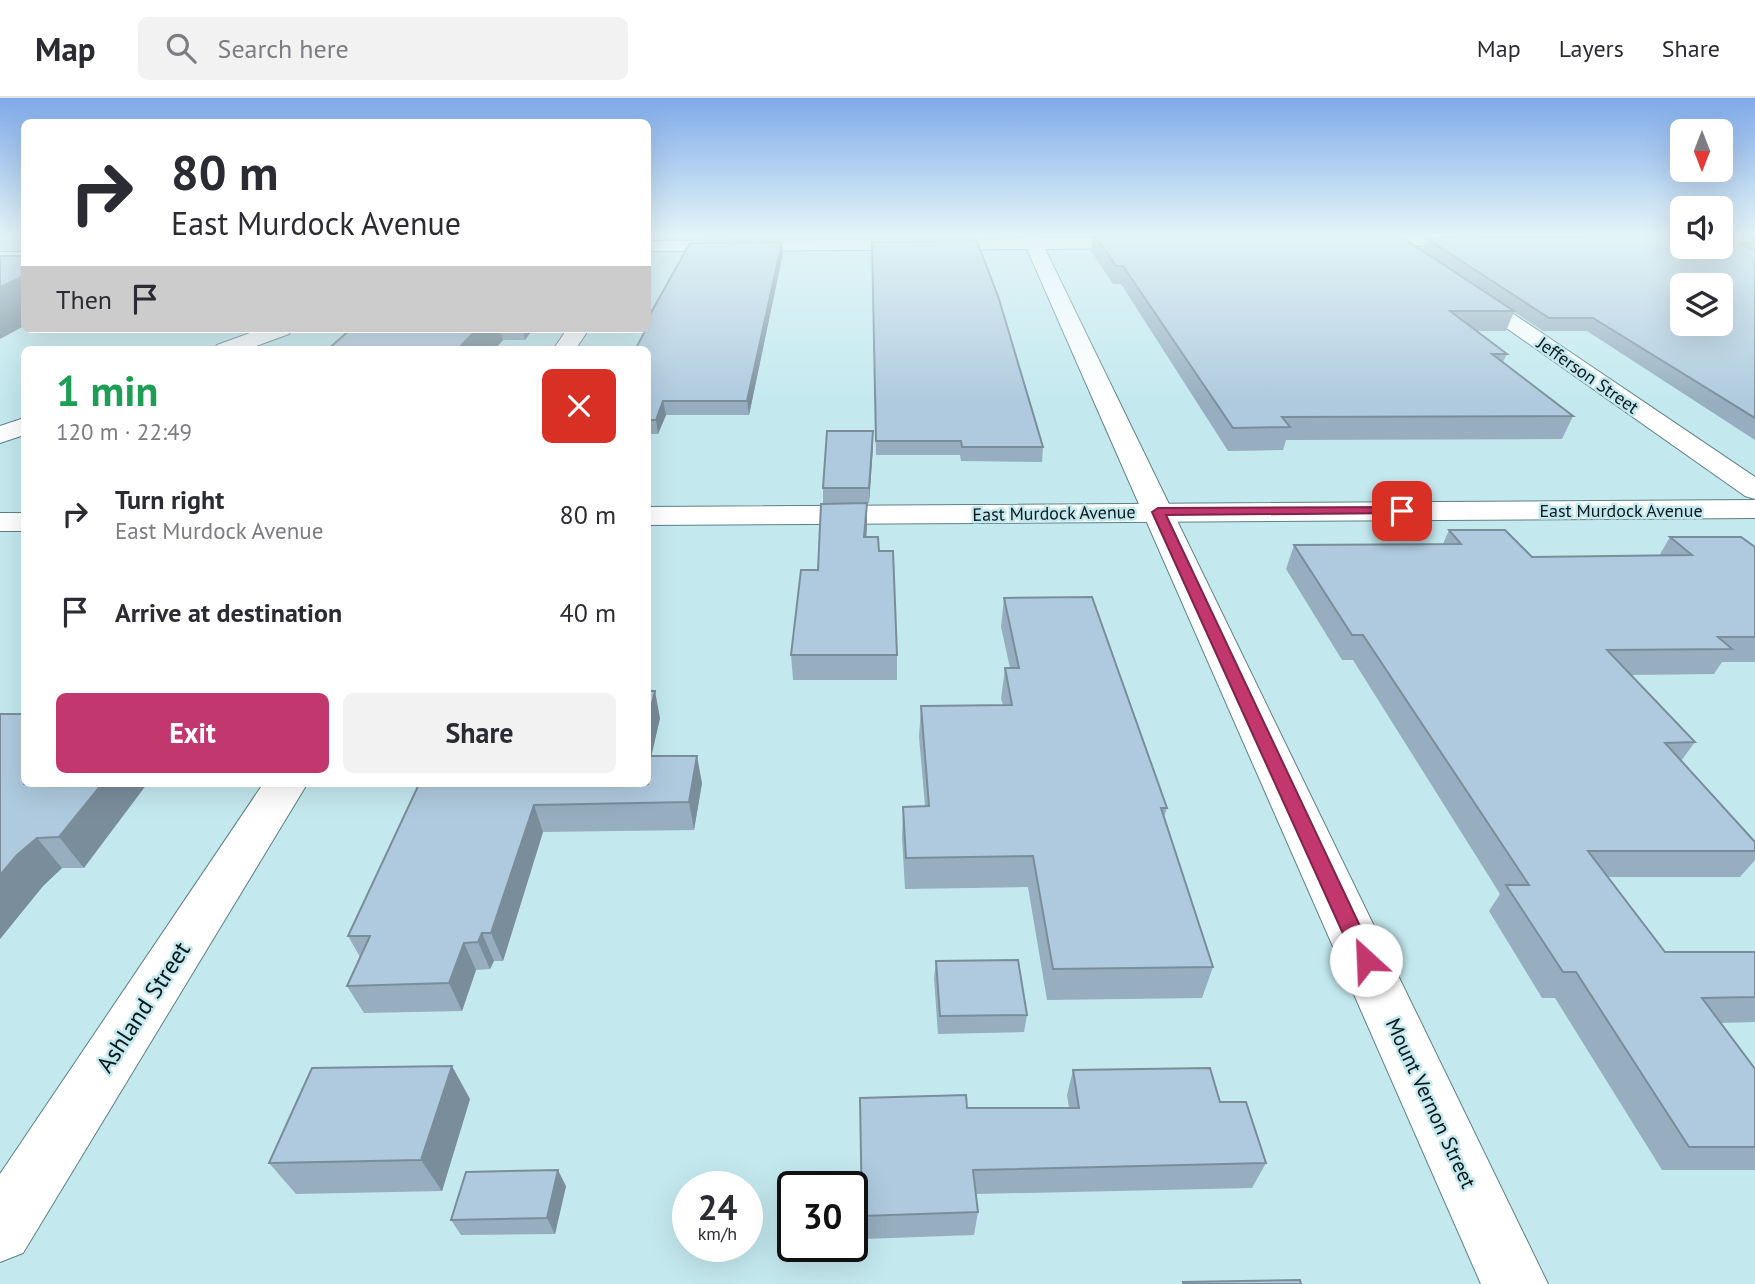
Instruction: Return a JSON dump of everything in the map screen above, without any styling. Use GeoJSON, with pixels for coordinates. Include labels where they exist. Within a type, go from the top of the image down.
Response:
{"type":"FeatureCollection","features":[{"type":"Feature","properties":{"kind":"street","name":"Mount Vernon Street"},"geometry":{"type":"LineString","coordinates":[[1055,291],[1515,1284]]}},
{"type":"Feature","properties":{"kind":"street","name":"Jefferson Street"},"geometry":{"type":"LineString","coordinates":[[1466,291],[1755,491]]}},
{"type":"Feature","properties":{"kind":"street"},"geometry":{"type":"LineString","coordinates":[[236,346],[270,333]]}},
{"type":"Feature","properties":{"kind":"street"},"geometry":{"type":"LineString","coordinates":[[0,435],[21,427]]}},
{"type":"Feature","properties":{"kind":"street","name":"East Murdock Avenue"},"geometry":{"type":"LineString","coordinates":[[651,516],[1755,509]]}},
{"type":"Feature","properties":{"kind":"street"},"geometry":{"type":"LineString","coordinates":[[0,522],[21,522]]}},
{"type":"Feature","properties":{"kind":"street","name":"Ashland Street"},"geometry":{"type":"LineString","coordinates":[[0,1230],[284,787]]}},
{"type":"Feature","properties":{"kind":"building"},"geometry":{"type":"Polygon","coordinates":[[[663,291],[771,291],[747,401],[663,401],[656,420],[651,420],[651,346],[637,346],[644,333],[651,333],[651,313],[663,291]]]}},
{"type":"Feature","properties":{"kind":"building"},"geometry":{"type":"Polygon","coordinates":[[[873,291],[996,291],[1043,447],[962,447],[961,441],[876,441],[873,291]]]}},
{"type":"Feature","properties":{"kind":"building"},"geometry":{"type":"Polygon","coordinates":[[[1140,291],[1484,291],[1514,311],[1450,311],[1507,354],[1492,354],[1573,416],[1282,417],[1290,427],[1233,428],[1140,291]]]}},
{"type":"Feature","properties":{"kind":"building"},"geometry":{"type":"Polygon","coordinates":[[[1508,291],[1670,291],[1670,336],[1733,336],[1733,291],[1755,291],[1755,418],[1593,318],[1549,318],[1508,291]]]}},
{"type":"Feature","properties":{"kind":"building"},"geometry":{"type":"Polygon","coordinates":[[[346,333],[473,333],[461,346],[332,346],[346,333]]]}},
{"type":"Feature","properties":{"kind":"building"},"geometry":{"type":"Polygon","coordinates":[[[827,431],[873,431],[869,488],[823,488],[827,431]]]}},
{"type":"Feature","properties":{"kind":"building"},"geometry":{"type":"Polygon","coordinates":[[[867,503],[864,537],[878,537],[879,551],[893,551],[897,655],[791,655],[801,570],[818,570],[821,504],[867,503]]]}},
{"type":"Feature","properties":{"kind":"building"},"geometry":{"type":"Polygon","coordinates":[[[1449,530],[1505,530],[1532,557],[1692,555],[1670,537],[1741,537],[1755,547],[1755,637],[1718,637],[1732,649],[1607,650],[1695,742],[1665,743],[1755,842],[1755,851],[1588,851],[1665,952],[1755,952],[1755,997],[1702,998],[1755,1069],[1755,1147],[1689,1147],[1576,972],[1563,972],[1506,885],[1529,885],[1363,635],[1352,635],[1294,545],[1461,544],[1449,530]]]}},
{"type":"Feature","properties":{"kind":"building"},"geometry":{"type":"Polygon","coordinates":[[[1092,597],[1167,808],[1161,808],[1213,967],[1053,969],[1033,856],[906,858],[903,807],[929,806],[921,706],[1012,705],[1005,668],[1019,668],[1004,598],[1092,597]]]}},
{"type":"Feature","properties":{"kind":"building"},"geometry":{"type":"Polygon","coordinates":[[[651,691],[655,691],[651,708],[651,691]]]}},
{"type":"Feature","properties":{"kind":"building"},"geometry":{"type":"Polygon","coordinates":[[[0,714],[21,714],[21,787],[100,787],[59,837],[37,838],[17,855],[0,875],[0,714]]]}},
{"type":"Feature","properties":{"kind":"building"},"geometry":{"type":"Polygon","coordinates":[[[651,756],[697,756],[689,802],[534,805],[491,933],[482,933],[478,942],[464,943],[449,983],[347,986],[370,936],[348,936],[418,787],[651,787],[651,756]]]}},
{"type":"Feature","properties":{"kind":"building"},"geometry":{"type":"Polygon","coordinates":[[[1018,960],[1027,1015],[940,1016],[936,961],[1018,960]]]}},
{"type":"Feature","properties":{"kind":"building"},"geometry":{"type":"Polygon","coordinates":[[[452,1066],[421,1160],[269,1163],[312,1068],[452,1066]]]}},
{"type":"Feature","properties":{"kind":"building"},"geometry":{"type":"Polygon","coordinates":[[[1210,1068],[1220,1102],[1246,1102],[1266,1163],[973,1170],[978,1212],[868,1216],[868,1171],[861,1171],[860,1098],[966,1095],[967,1108],[1079,1108],[1073,1070],[1210,1068]]]}},
{"type":"Feature","properties":{"kind":"building"},"geometry":{"type":"Polygon","coordinates":[[[558,1170],[547,1218],[451,1220],[466,1172],[558,1170]]]}},
{"type":"Feature","properties":{"kind":"building"},"geometry":{"type":"Polygon","coordinates":[[[1300,1280],[1301,1284],[1183,1284],[1183,1282],[1300,1280]]]}},
{"type":"Feature","properties":{"kind":"route"},"geometry":{"type":"LineString","coordinates":[[1366,960],[1158,512],[1402,511]]}}]}
